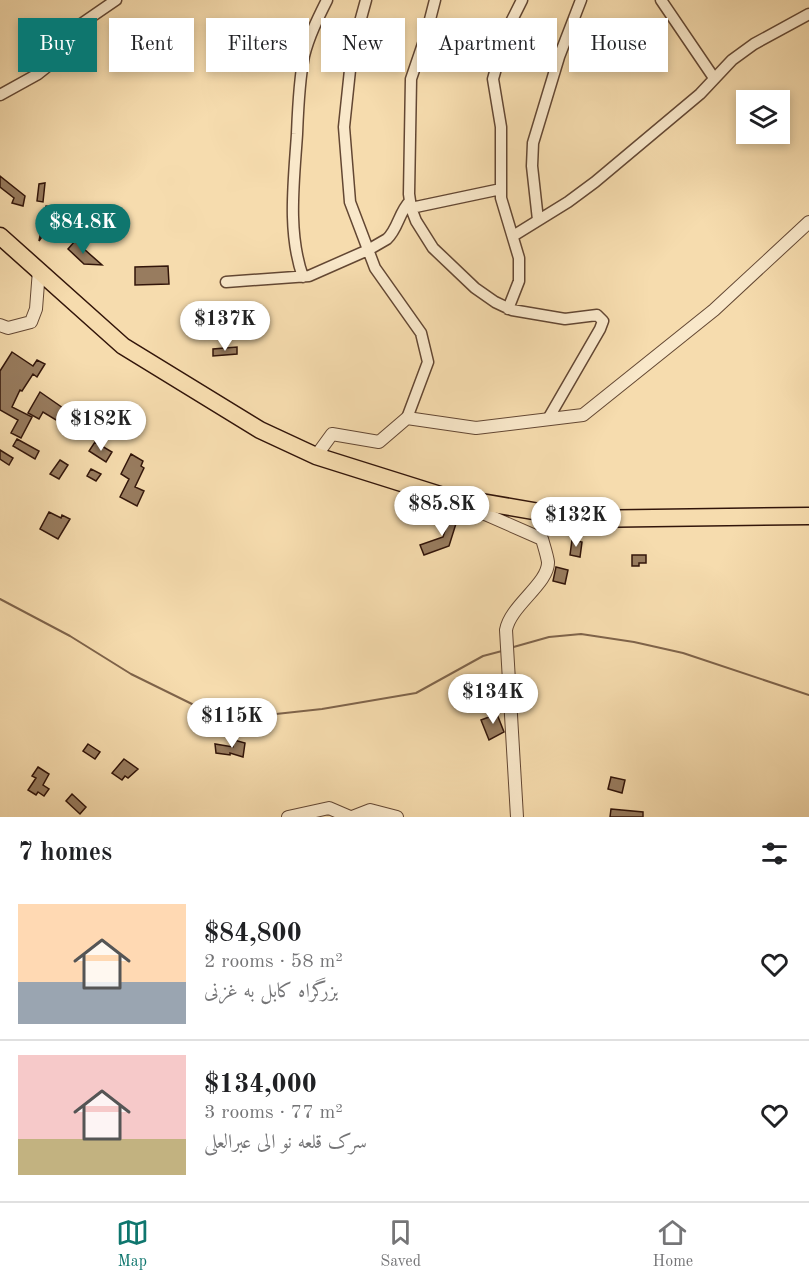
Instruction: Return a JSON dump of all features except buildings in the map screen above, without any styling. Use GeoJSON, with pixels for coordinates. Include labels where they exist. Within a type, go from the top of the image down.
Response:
{"type":"FeatureCollection","features":[{"type":"Feature","properties":{"kind":"highway"},"geometry":{"type":"LineString","coordinates":[[0,236],[123,346],[260,430],[316,456],[440,495],[580,519],[809,516]]}},
{"type":"Feature","properties":{"kind":"street"},"geometry":{"type":"LineString","coordinates":[[0,95],[38,74],[67,51],[81,24],[116,0]]}},
{"type":"Feature","properties":{"kind":"street"},"geometry":{"type":"LineString","coordinates":[[303,277],[297,261],[294,237],[298,113],[304,56],[327,0]]}},
{"type":"Feature","properties":{"kind":"street"},"geometry":{"type":"LineString","coordinates":[[316,456],[332,435],[379,442],[407,418],[428,362],[421,333],[375,268],[350,202],[344,127],[352,51],[366,0]]}},
{"type":"Feature","properties":{"kind":"street"},"geometry":{"type":"LineString","coordinates":[[435,0],[411,79],[409,154],[411,204],[416,221],[443,258],[475,288],[508,309],[565,319],[597,315],[603,321],[548,419]]}},
{"type":"Feature","properties":{"kind":"street"},"geometry":{"type":"LineString","coordinates":[[508,309],[519,281],[519,258],[501,198],[501,127],[493,79],[507,30],[522,0]]}},
{"type":"Feature","properties":{"kind":"street"},"geometry":{"type":"LineString","coordinates":[[538,220],[532,166],[533,143],[559,57],[581,0]]}},
{"type":"Feature","properties":{"kind":"street"},"geometry":{"type":"LineString","coordinates":[[661,0],[714,78]]}},
{"type":"Feature","properties":{"kind":"street"},"geometry":{"type":"LineString","coordinates":[[513,236],[568,202],[603,176],[700,94],[732,60],[754,44],[809,14]]}},
{"type":"Feature","properties":{"kind":"street"},"geometry":{"type":"LineString","coordinates":[[226,282],[313,275],[368,250],[391,236],[402,211],[411,204],[501,189]]}},
{"type":"Feature","properties":{"kind":"street"},"geometry":{"type":"LineString","coordinates":[[407,418],[476,428],[583,415],[714,310],[809,222]]}},
{"type":"Feature","properties":{"kind":"street"},"geometry":{"type":"LineString","coordinates":[[0,325],[8,328],[31,322],[36,309],[39,270]]}},
{"type":"Feature","properties":{"kind":"street"},"geometry":{"type":"LineString","coordinates":[[440,495],[542,539],[548,564],[544,576],[508,620],[506,630],[517,817]]}},
{"type":"Feature","properties":{"kind":"street"},"geometry":{"type":"LineString","coordinates":[[288,817],[329,808],[351,817],[370,810],[397,817]]}},
{"type":"Feature","properties":{"kind":"waterway"},"geometry":{"type":"LineString","coordinates":[[0,599],[70,636],[131,674],[194,705],[276,714],[322,709],[416,693],[483,656],[502,651]]}},
{"type":"Feature","properties":{"kind":"waterway"},"geometry":{"type":"LineString","coordinates":[[510,648],[549,637],[581,634],[634,642],[683,653],[809,695]]}}]}
